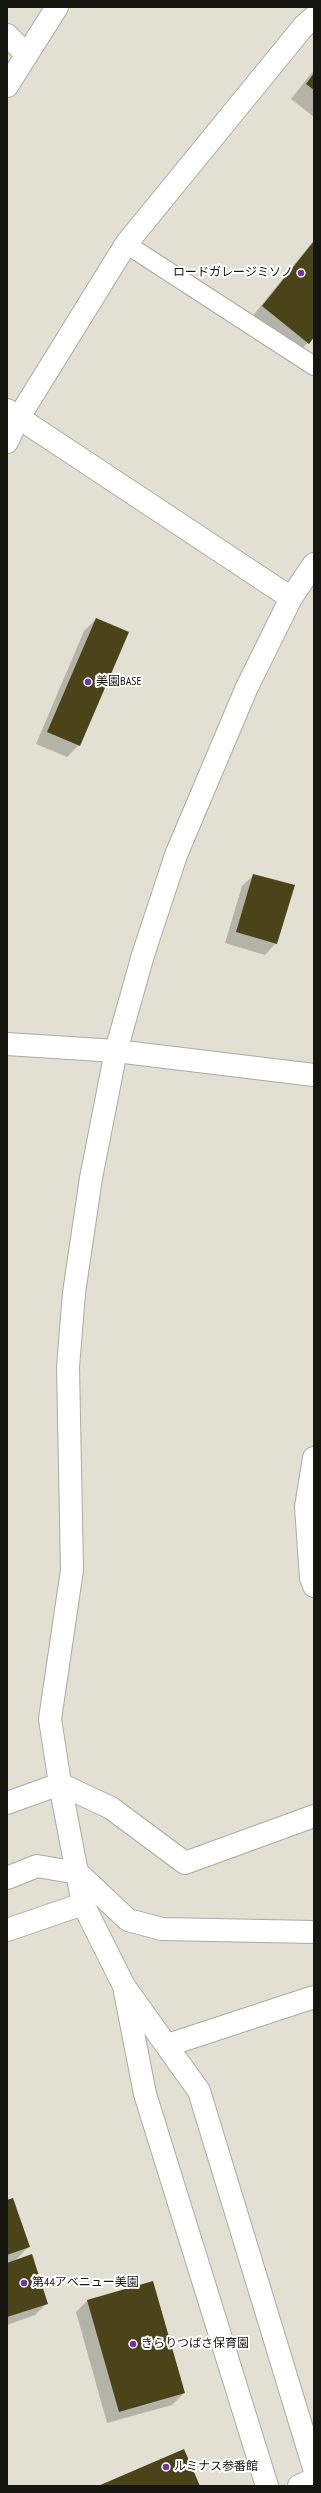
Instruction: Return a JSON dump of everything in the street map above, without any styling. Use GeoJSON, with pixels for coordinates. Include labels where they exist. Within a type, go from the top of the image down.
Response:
{"type":"FeatureCollection","features":[{"type":"Feature","properties":{"kind":"street"},"geometry":{"type":"LineString","coordinates":[[7,86],[57,7]]}},
{"type":"Feature","properties":{"kind":"street"},"geometry":{"type":"LineString","coordinates":[[7,442],[13,414],[126,244],[303,27],[314,17]]}},
{"type":"Feature","properties":{"kind":"street"},"geometry":{"type":"LineString","coordinates":[[7,35],[27,55]]}},
{"type":"Feature","properties":{"kind":"street"},"geometry":{"type":"LineString","coordinates":[[13,414],[291,598]]}},
{"type":"Feature","properties":{"kind":"street"},"geometry":{"type":"LineString","coordinates":[[314,564],[291,598],[247,687],[176,855],[143,955],[116,1051],[92,1178],[79,1262],[68,1367],[72,1570],[50,1719],[60,1784],[83,1904],[124,1986],[168,2045],[198,2091],[314,2468]]}},
{"type":"Feature","properties":{"kind":"street"},"geometry":{"type":"LineString","coordinates":[[7,1044],[116,1051],[314,1075]]}},
{"type":"Feature","properties":{"kind":"street"},"geometry":{"type":"LineString","coordinates":[[314,1458],[306,1507],[311,1578],[314,1586]]}},
{"type":"Feature","properties":{"kind":"street"},"geometry":{"type":"LineString","coordinates":[[7,1803],[60,1784],[111,1808],[185,1863],[314,1816]]}},
{"type":"Feature","properties":{"kind":"street"},"geometry":{"type":"LineString","coordinates":[[7,1878],[37,1866],[78,1873],[128,1920],[162,1929],[314,1932]]}},
{"type":"Feature","properties":{"kind":"street"},"geometry":{"type":"LineString","coordinates":[[7,1930],[83,1904]]}},
{"type":"Feature","properties":{"kind":"street"},"geometry":{"type":"LineString","coordinates":[[124,1986],[145,2094],[267,2486]]}},
{"type":"Feature","properties":{"kind":"street"},"geometry":{"type":"LineString","coordinates":[[168,2045],[314,1997]]}},
{"type":"Feature","properties":{"kind":"street"},"geometry":{"type":"LineString","coordinates":[[299,2486],[314,2479]]}},
{"type":"Feature","properties":{"kind":"lane"},"geometry":{"type":"LineString","coordinates":[[126,244],[314,366]]}},
{"type":"Feature","properties":{"kind":"building"},"geometry":{"type":"Polygon","coordinates":[[[314,73],[314,90],[306,84],[314,73]]]}},
{"type":"Feature","properties":{"kind":"building","name":"ロードガレージミソノ"},"geometry":{"type":"Polygon","coordinates":[[[314,241],[314,337],[309,344],[262,306],[314,241]]]}},
{"type":"Feature","properties":{"kind":"building","name":"美園BASE"},"geometry":{"type":"Polygon","coordinates":[[[96,618],[129,632],[80,746],[47,732],[96,618]]]}},
{"type":"Feature","properties":{"kind":"building"},"geometry":{"type":"Polygon","coordinates":[[[253,874],[295,885],[277,944],[236,932],[253,874]]]}},
{"type":"Feature","properties":{"kind":"building"},"geometry":{"type":"Polygon","coordinates":[[[13,2198],[30,2247],[7,2255],[7,2200],[13,2198]]]}},
{"type":"Feature","properties":{"kind":"building","name":"第44アベニュー美園"},"geometry":{"type":"Polygon","coordinates":[[[32,2254],[48,2304],[7,2317],[7,2263],[32,2254]]]}},
{"type":"Feature","properties":{"kind":"building"},"geometry":{"type":"Polygon","coordinates":[[[153,2281],[185,2393],[119,2412],[87,2300],[153,2281]]]}},
{"type":"Feature","properties":{"kind":"building","name":"ルミナス参番館"},"geometry":{"type":"Polygon","coordinates":[[[184,2449],[200,2486],[98,2486],[184,2449]]]}},
{"type":"Feature","properties":{"kind":"place","name":"ロードガレージミソノ"},"geometry":{"type":"Point","coordinates":[301,273]}},
{"type":"Feature","properties":{"kind":"place","name":"美園BASE"},"geometry":{"type":"Point","coordinates":[88,682]}},
{"type":"Feature","properties":{"kind":"place","name":"第44アベニュー美園"},"geometry":{"type":"Point","coordinates":[24,2283]}},
{"type":"Feature","properties":{"kind":"place","name":"きらりつばさ保育園"},"geometry":{"type":"Point","coordinates":[133,2344]}},
{"type":"Feature","properties":{"kind":"place","name":"ルミナス参番館"},"geometry":{"type":"Point","coordinates":[166,2467]}}]}
